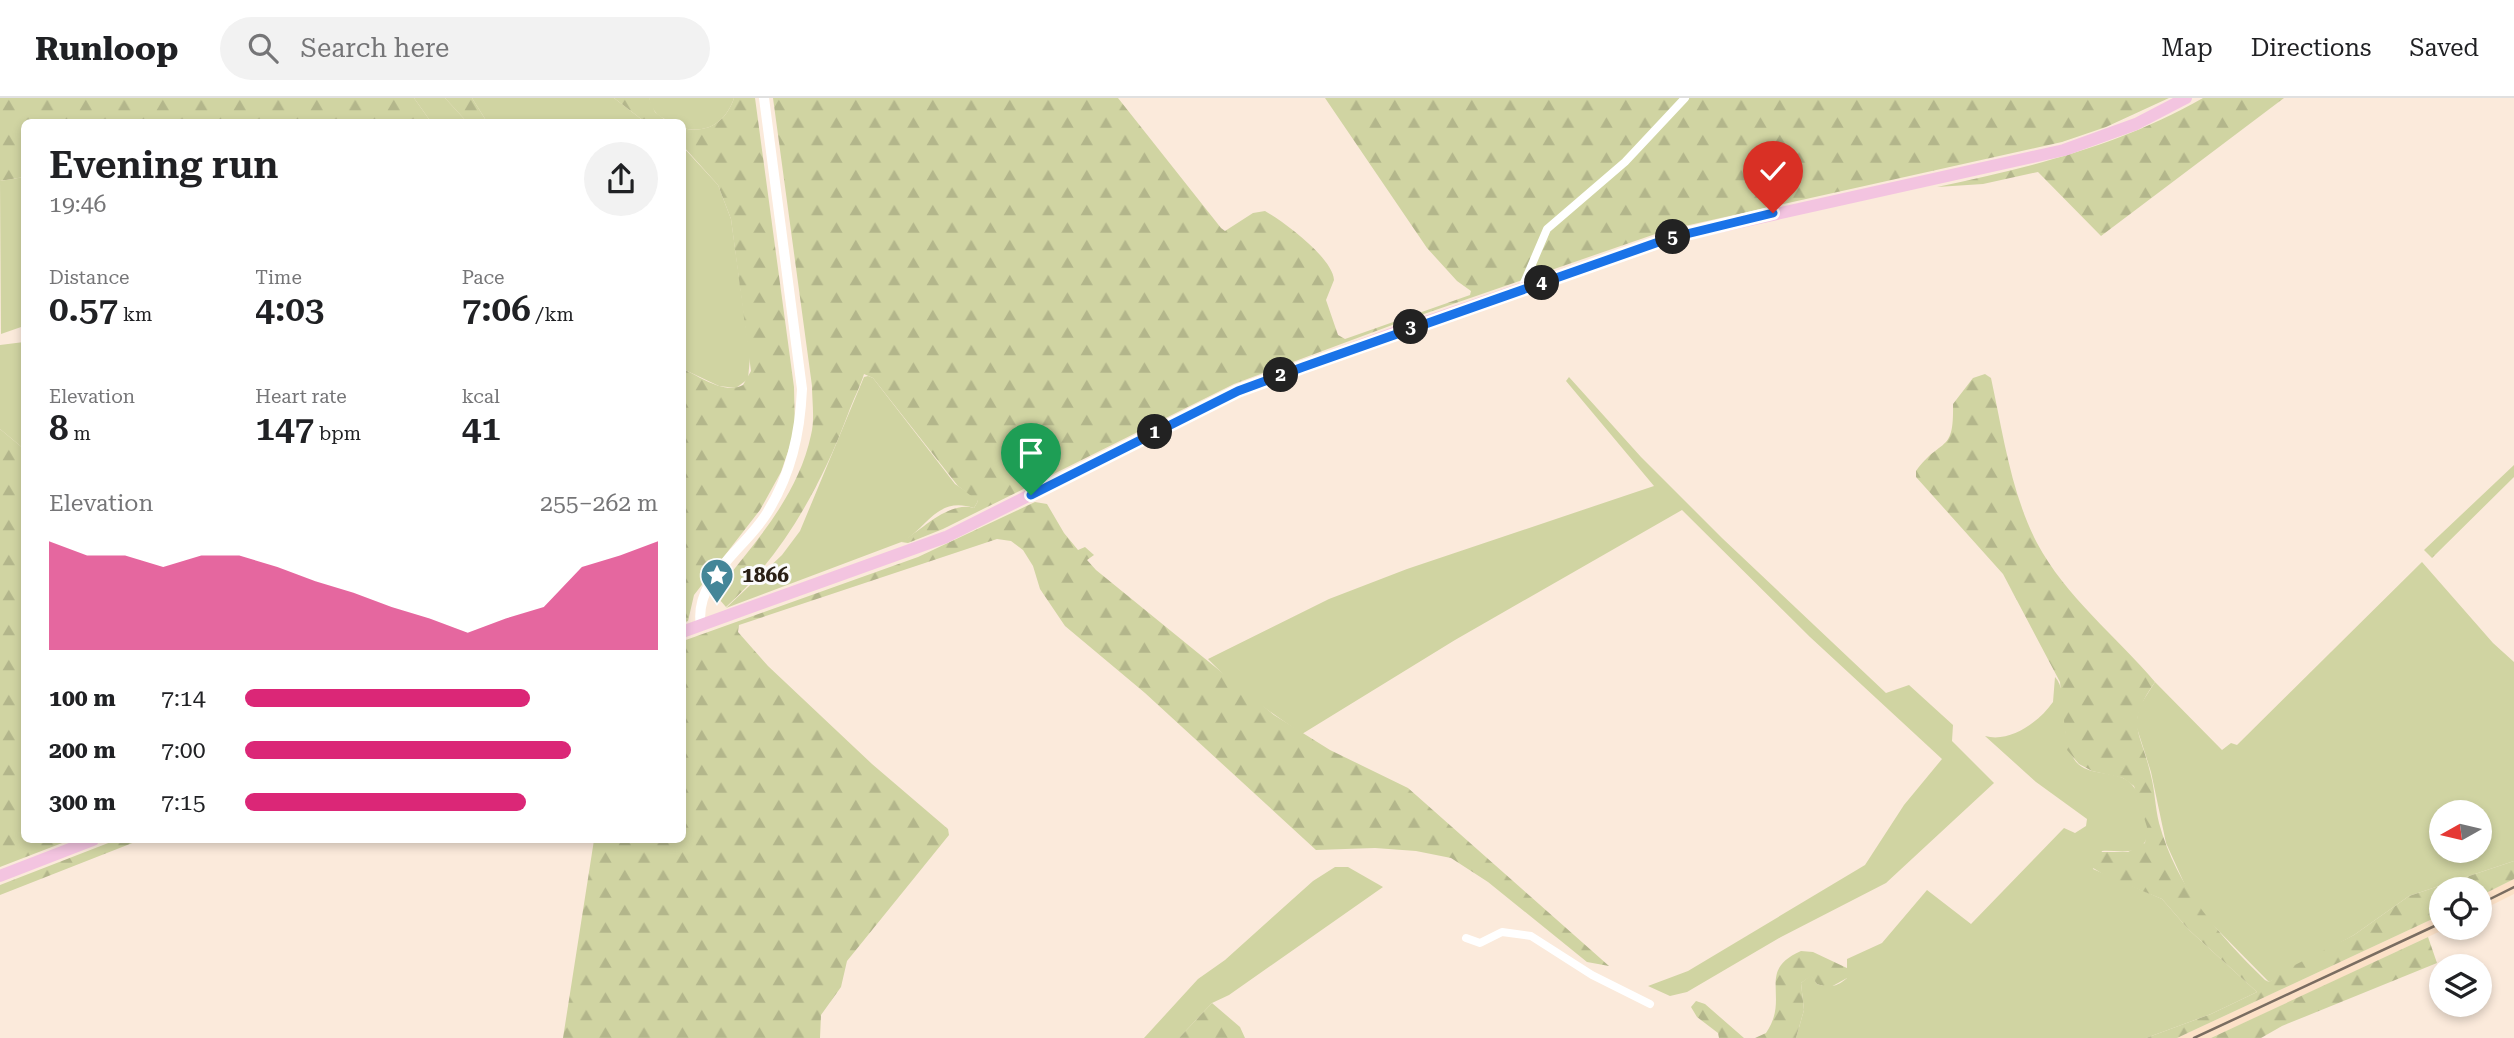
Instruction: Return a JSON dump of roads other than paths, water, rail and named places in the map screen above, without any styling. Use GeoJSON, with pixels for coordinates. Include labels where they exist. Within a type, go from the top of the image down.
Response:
{"type":"FeatureCollection","features":[{"type":"Feature","properties":{"kind":"main road"},"geometry":{"type":"LineString","coordinates":[[686,631],[946,537],[1238,391],[1397,332],[1670,238],[2064,150],[2127,127],[2186,98]]}},
{"type":"Feature","properties":{"kind":"main road"},"geometry":{"type":"LineString","coordinates":[[0,876],[85,843]]}},
{"type":"Feature","properties":{"kind":"street"},"geometry":{"type":"LineString","coordinates":[[701,626],[701,599],[730,557],[766,514],[786,475],[800,431],[802,389],[764,98]]}},
{"type":"Feature","properties":{"kind":"street"},"geometry":{"type":"LineString","coordinates":[[1521,291],[1547,229],[1625,162],[1685,98]]}},
{"type":"Feature","properties":{"kind":"street"},"geometry":{"type":"LineString","coordinates":[[1466,938],[1480,943],[1502,932],[1531,936],[1592,975],[1650,1004]]}},
{"type":"Feature","properties":{"kind":"railway"},"geometry":{"type":"LineString","coordinates":[[2492,898],[2514,887]]}},
{"type":"Feature","properties":{"kind":"railway"},"geometry":{"type":"LineString","coordinates":[[2194,1038],[2429,929]]}},
{"type":"Feature","properties":{"kind":"place","name":"1866"},"geometry":{"type":"Point","coordinates":[717,605]}}]}
